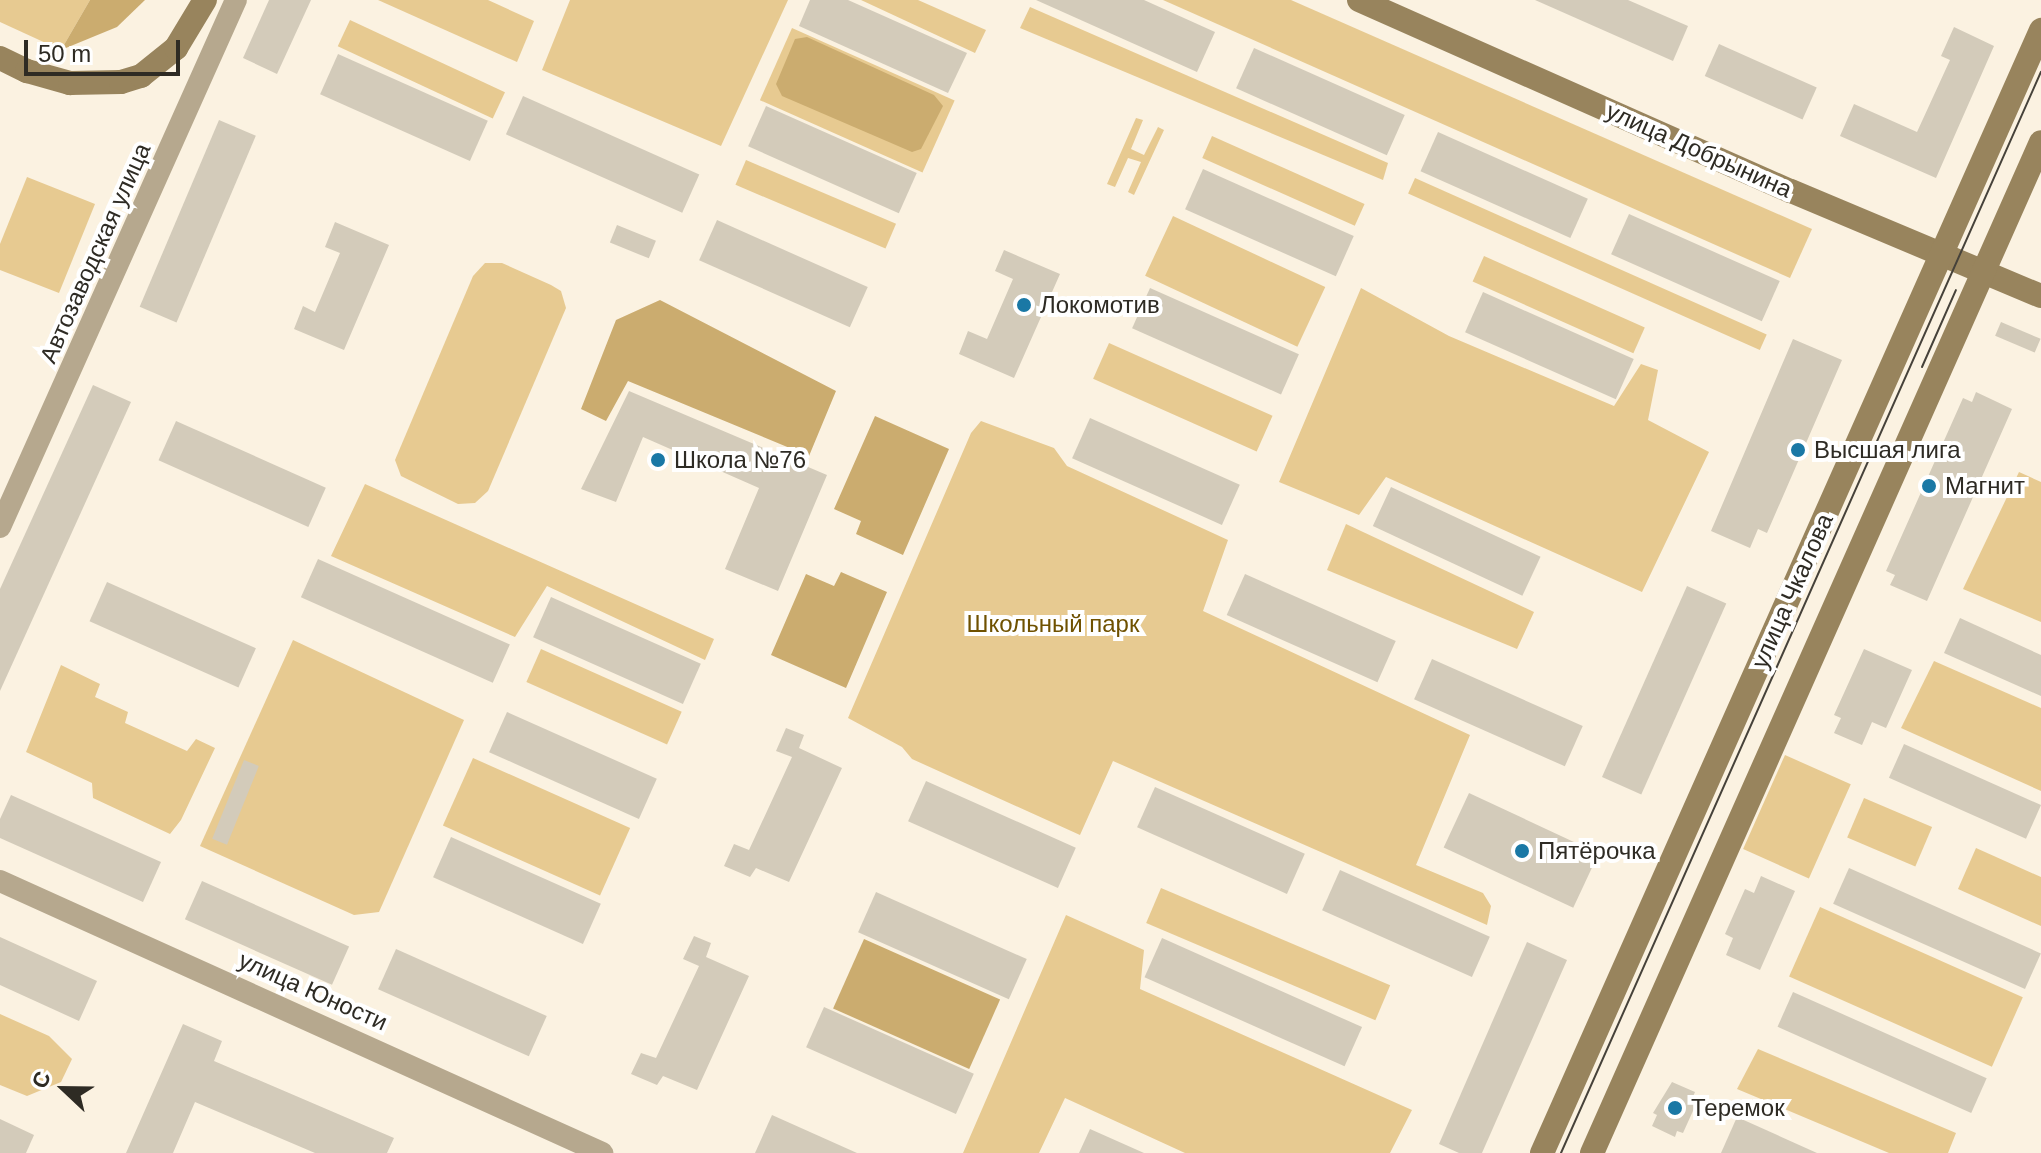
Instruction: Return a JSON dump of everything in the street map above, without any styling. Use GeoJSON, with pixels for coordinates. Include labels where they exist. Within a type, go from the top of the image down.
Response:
{"type":"FeatureCollection","features":[{"type":"Feature","properties":{"kind":"street","name":"Автозаводская улица"},"geometry":{"type":"LineString","coordinates":[[0,527],[236,0]]}},
{"type":"Feature","properties":{"kind":"street","name":"улица Добрынина"},"geometry":{"type":"LineString","coordinates":[[1359,0],[2041,296]]}},
{"type":"Feature","properties":{"kind":"street"},"geometry":{"type":"LineString","coordinates":[[0,58],[70,83],[121,82],[141,76],[176,48],[204,3]]}},
{"type":"Feature","properties":{"kind":"street","name":"улица Чкалова"},"geometry":{"type":"LineString","coordinates":[[1542,1153],[2041,30]]}},
{"type":"Feature","properties":{"kind":"street","name":"улица Чкалова"},"geometry":{"type":"LineString","coordinates":[[1592,1153],[2041,142]]}},
{"type":"Feature","properties":{"kind":"street","name":"улица Юности"},"geometry":{"type":"LineString","coordinates":[[0,881],[602,1153]]}},
{"type":"Feature","properties":{"kind":"green space"},"geometry":{"type":"Polygon","coordinates":[[[0,0],[90,0],[61,50],[0,22],[0,0]]]}},
{"type":"Feature","properties":{"kind":"green space"},"geometry":{"type":"Polygon","coordinates":[[[378,0],[488,0],[534,21],[517,62],[378,0]]]}},
{"type":"Feature","properties":{"kind":"green space"},"geometry":{"type":"Polygon","coordinates":[[[570,0],[788,0],[721,146],[542,70],[570,0]]]}},
{"type":"Feature","properties":{"kind":"green space"},"geometry":{"type":"Polygon","coordinates":[[[861,0],[918,0],[986,30],[975,53],[861,0]]]}},
{"type":"Feature","properties":{"kind":"green space"},"geometry":{"type":"Polygon","coordinates":[[[1163,0],[1291,0],[1812,229],[1790,278],[1163,0]]]}},
{"type":"Feature","properties":{"kind":"green space"},"geometry":{"type":"Polygon","coordinates":[[[1030,7],[1388,163],[1383,180],[1020,28],[1030,7]]]}},
{"type":"Feature","properties":{"kind":"green space"},"geometry":{"type":"Polygon","coordinates":[[[350,20],[505,92],[493,119],[338,46],[350,20]]]}},
{"type":"Feature","properties":{"kind":"green space"},"geometry":{"type":"Polygon","coordinates":[[[792,28],[955,100],[922,173],[760,100],[792,28]]]}},
{"type":"Feature","properties":{"kind":"green space"},"geometry":{"type":"Polygon","coordinates":[[[1136,118],[1143,120],[1131,149],[1144,155],[1158,127],[1164,130],[1134,195],[1128,192],[1141,162],[1128,158],[1115,187],[1107,184],[1136,118]]]}},
{"type":"Feature","properties":{"kind":"green space"},"geometry":{"type":"Polygon","coordinates":[[[1212,136],[1365,204],[1355,226],[1202,158],[1212,136]]]}},
{"type":"Feature","properties":{"kind":"green space"},"geometry":{"type":"Polygon","coordinates":[[[746,160],[896,224],[885,249],[735,185],[746,160]]]}},
{"type":"Feature","properties":{"kind":"green space"},"geometry":{"type":"Polygon","coordinates":[[[27,177],[95,204],[59,293],[0,270],[0,244],[27,177]]]}},
{"type":"Feature","properties":{"kind":"green space"},"geometry":{"type":"Polygon","coordinates":[[[1415,178],[1767,335],[1760,350],[1408,194],[1415,178]]]}},
{"type":"Feature","properties":{"kind":"green space"},"geometry":{"type":"Polygon","coordinates":[[[1173,216],[1325,287],[1297,347],[1145,276],[1173,216]]]}},
{"type":"Feature","properties":{"kind":"green space"},"geometry":{"type":"Polygon","coordinates":[[[1484,256],[1645,328],[1633,353],[1473,282],[1484,256]]]}},
{"type":"Feature","properties":{"kind":"green space"},"geometry":{"type":"Polygon","coordinates":[[[485,263],[502,263],[551,285],[561,291],[566,308],[488,491],[475,503],[458,504],[401,476],[395,460],[473,276],[485,263]]]}},
{"type":"Feature","properties":{"kind":"green space"},"geometry":{"type":"Polygon","coordinates":[[[1361,288],[1449,336],[1614,406],[1641,364],[1658,370],[1648,420],[1709,452],[1642,592],[1386,477],[1359,515],[1279,482],[1361,288]]]}},
{"type":"Feature","properties":{"kind":"green space"},"geometry":{"type":"Polygon","coordinates":[[[1109,343],[1273,416],[1257,451],[1093,379],[1109,343]]]}},
{"type":"Feature","properties":{"kind":"green space","name":"Школьный парк"},"geometry":{"type":"Polygon","coordinates":[[[981,421],[1054,448],[1067,466],[1228,540],[1203,611],[1470,735],[1416,865],[1483,893],[1491,906],[1487,925],[1113,761],[1080,835],[912,759],[902,747],[848,718],[971,433],[981,421]]]}},
{"type":"Feature","properties":{"kind":"green space"},"geometry":{"type":"Polygon","coordinates":[[[2019,472],[2041,482],[2041,622],[1963,589],[2019,472]]]}},
{"type":"Feature","properties":{"kind":"green space"},"geometry":{"type":"Polygon","coordinates":[[[365,484],[714,639],[705,660],[547,586],[515,637],[331,556],[365,484]]]}},
{"type":"Feature","properties":{"kind":"green space"},"geometry":{"type":"Polygon","coordinates":[[[1346,524],[1534,612],[1517,649],[1327,570],[1346,524]]]}},
{"type":"Feature","properties":{"kind":"green space"},"geometry":{"type":"Polygon","coordinates":[[[293,640],[464,720],[379,912],[354,915],[200,846],[293,640]]]}},
{"type":"Feature","properties":{"kind":"green space"},"geometry":{"type":"Polygon","coordinates":[[[541,649],[682,712],[667,745],[526,682],[541,649]]]}},
{"type":"Feature","properties":{"kind":"green space"},"geometry":{"type":"Polygon","coordinates":[[[1934,661],[2041,708],[2041,791],[1901,728],[1934,661]]]}},
{"type":"Feature","properties":{"kind":"green space"},"geometry":{"type":"Polygon","coordinates":[[[61,665],[100,684],[95,697],[128,712],[125,723],[187,751],[196,739],[215,748],[181,820],[170,834],[93,798],[92,783],[26,752],[61,665]]]}},
{"type":"Feature","properties":{"kind":"green space"},"geometry":{"type":"Polygon","coordinates":[[[1785,755],[1851,784],[1809,878],[1743,849],[1785,755]]]}},
{"type":"Feature","properties":{"kind":"green space"},"geometry":{"type":"Polygon","coordinates":[[[473,758],[630,828],[600,896],[443,826],[473,758]]]}},
{"type":"Feature","properties":{"kind":"green space"},"geometry":{"type":"Polygon","coordinates":[[[1864,798],[1932,827],[1915,866],[1847,838],[1864,798]]]}},
{"type":"Feature","properties":{"kind":"green space"},"geometry":{"type":"Polygon","coordinates":[[[1976,848],[2041,877],[2041,926],[1958,889],[1976,848]]]}},
{"type":"Feature","properties":{"kind":"green space"},"geometry":{"type":"Polygon","coordinates":[[[1161,888],[1390,985],[1375,1020],[1146,923],[1161,888]]]}},
{"type":"Feature","properties":{"kind":"green space"},"geometry":{"type":"Polygon","coordinates":[[[1820,907],[2023,997],[1992,1067],[1789,976],[1820,907]]]}},
{"type":"Feature","properties":{"kind":"green space"},"geometry":{"type":"Polygon","coordinates":[[[1066,915],[1144,950],[1140,989],[1412,1110],[1390,1153],[1185,1153],[1065,1098],[1039,1153],[963,1153],[1066,915]]]}},
{"type":"Feature","properties":{"kind":"green space"},"geometry":{"type":"Polygon","coordinates":[[[0,1014],[49,1036],[72,1059],[61,1082],[27,1096],[0,1085],[0,1014]]]}},
{"type":"Feature","properties":{"kind":"green space"},"geometry":{"type":"Polygon","coordinates":[[[1758,1049],[1956,1133],[1948,1153],[1889,1153],[1737,1089],[1758,1049]]]}},
{"type":"Feature","properties":{"kind":"shaded area"},"geometry":{"type":"Polygon","coordinates":[[[90,0],[145,0],[117,27],[61,50],[90,0]]]}},
{"type":"Feature","properties":{"kind":"shaded area"},"geometry":{"type":"Polygon","coordinates":[[[807,37],[934,95],[943,106],[921,149],[912,152],[782,96],[776,84],[795,39],[807,37]]]}},
{"type":"Feature","properties":{"kind":"shaded area"},"geometry":{"type":"Polygon","coordinates":[[[660,300],[836,391],[809,456],[628,381],[606,421],[581,409],[616,320],[660,300]]]}},
{"type":"Feature","properties":{"kind":"shaded area"},"geometry":{"type":"Polygon","coordinates":[[[875,416],[949,449],[903,555],[856,534],[861,521],[834,509],[875,416]]]}},
{"type":"Feature","properties":{"kind":"shaded area"},"geometry":{"type":"Polygon","coordinates":[[[841,572],[887,592],[846,688],[771,655],[806,574],[834,586],[841,572]]]}},
{"type":"Feature","properties":{"kind":"shaded area"},"geometry":{"type":"Polygon","coordinates":[[[864,939],[1000,1000],[969,1069],[833,1008],[864,939]]]}},
{"type":"Feature","properties":{"kind":"building"},"geometry":{"type":"Polygon","coordinates":[[[269,0],[311,0],[277,74],[243,58],[269,0]]]}},
{"type":"Feature","properties":{"kind":"building"},"geometry":{"type":"Polygon","coordinates":[[[810,0],[848,0],[967,53],[948,93],[799,26],[810,0]]]}},
{"type":"Feature","properties":{"kind":"building"},"geometry":{"type":"Polygon","coordinates":[[[1036,0],[1144,0],[1215,32],[1197,72],[1036,0]]]}},
{"type":"Feature","properties":{"kind":"building"},"geometry":{"type":"Polygon","coordinates":[[[1535,0],[1628,0],[1688,26],[1673,61],[1535,0]]]}},
{"type":"Feature","properties":{"kind":"building"},"geometry":{"type":"Polygon","coordinates":[[[1954,27],[1994,46],[1936,178],[1840,136],[1854,104],[1917,132],[1950,60],[1941,56],[1954,27]]]}},
{"type":"Feature","properties":{"kind":"building"},"geometry":{"type":"Polygon","coordinates":[[[1719,44],[1817,88],[1803,119],[1705,76],[1719,44]]]}},
{"type":"Feature","properties":{"kind":"building"},"geometry":{"type":"Polygon","coordinates":[[[1254,48],[1405,115],[1387,155],[1236,88],[1254,48]]]}},
{"type":"Feature","properties":{"kind":"building"},"geometry":{"type":"Polygon","coordinates":[[[338,54],[488,121],[470,161],[320,94],[338,54]]]}},
{"type":"Feature","properties":{"kind":"building"},"geometry":{"type":"Polygon","coordinates":[[[523,96],[699,175],[682,213],[506,134],[523,96]]]}},
{"type":"Feature","properties":{"kind":"building"},"geometry":{"type":"Polygon","coordinates":[[[766,106],[917,173],[899,213],[748,146],[766,106]]]}},
{"type":"Feature","properties":{"kind":"building"},"geometry":{"type":"Polygon","coordinates":[[[219,120],[256,136],[177,322],[140,307],[219,120]]]}},
{"type":"Feature","properties":{"kind":"building"},"geometry":{"type":"Polygon","coordinates":[[[1438,132],[1588,199],[1570,238],[1421,171],[1438,132]]]}},
{"type":"Feature","properties":{"kind":"building"},"geometry":{"type":"Polygon","coordinates":[[[1203,169],[1354,236],[1336,276],[1185,209],[1203,169]]]}},
{"type":"Feature","properties":{"kind":"building"},"geometry":{"type":"Polygon","coordinates":[[[1629,214],[1780,281],[1762,321],[1611,254],[1629,214]]]}},
{"type":"Feature","properties":{"kind":"building"},"geometry":{"type":"Polygon","coordinates":[[[717,220],[868,287],[850,327],[699,260],[717,220]]]}},
{"type":"Feature","properties":{"kind":"building"},"geometry":{"type":"Polygon","coordinates":[[[335,222],[389,245],[344,350],[294,329],[303,306],[315,312],[340,253],[325,247],[335,222]]]}},
{"type":"Feature","properties":{"kind":"building"},"geometry":{"type":"Polygon","coordinates":[[[617,225],[656,241],[649,258],[610,243],[617,225]]]}},
{"type":"Feature","properties":{"kind":"building","name":"Локомотив"},"geometry":{"type":"Polygon","coordinates":[[[1004,250],[1060,274],[1014,378],[959,354],[968,331],[987,339],[1013,279],[995,271],[1004,250]]]}},
{"type":"Feature","properties":{"kind":"building"},"geometry":{"type":"Polygon","coordinates":[[[1150,288],[1299,354],[1281,394],[1132,328],[1150,288]]]}},
{"type":"Feature","properties":{"kind":"building"},"geometry":{"type":"Polygon","coordinates":[[[1483,292],[1634,359],[1616,399],[1465,332],[1483,292]]]}},
{"type":"Feature","properties":{"kind":"building"},"geometry":{"type":"Polygon","coordinates":[[[2001,322],[2041,339],[2035,353],[1995,336],[2001,322]]]}},
{"type":"Feature","properties":{"kind":"building"},"geometry":{"type":"Polygon","coordinates":[[[1793,339],[1842,360],[1767,533],[1758,529],[1750,548],[1711,531],[1793,339]]]}},
{"type":"Feature","properties":{"kind":"building"},"geometry":{"type":"Polygon","coordinates":[[[93,385],[131,402],[0,691],[0,589],[93,385]]]}},
{"type":"Feature","properties":{"kind":"building"},"geometry":{"type":"Polygon","coordinates":[[[629,391],[827,475],[778,591],[725,569],[759,488],[643,437],[616,502],[581,489],[629,391]]]}},
{"type":"Feature","properties":{"kind":"building"},"geometry":{"type":"Polygon","coordinates":[[[1976,392],[2012,409],[1927,601],[1890,585],[1895,575],[1886,571],[1963,398],[1972,402],[1976,392]]]}},
{"type":"Feature","properties":{"kind":"building"},"geometry":{"type":"Polygon","coordinates":[[[1090,418],[1240,485],[1222,525],[1072,458],[1090,418]]]}},
{"type":"Feature","properties":{"kind":"building"},"geometry":{"type":"Polygon","coordinates":[[[176,421],[326,488],[308,527],[159,460],[176,421]]]}},
{"type":"Feature","properties":{"kind":"building"},"geometry":{"type":"Polygon","coordinates":[[[1391,487],[1541,557],[1522,596],[1373,526],[1391,487]]]}},
{"type":"Feature","properties":{"kind":"building"},"geometry":{"type":"Polygon","coordinates":[[[318,559],[510,644],[493,683],[301,597],[318,559]]]}},
{"type":"Feature","properties":{"kind":"building"},"geometry":{"type":"Polygon","coordinates":[[[1245,574],[1396,641],[1377,682],[1227,615],[1245,574]]]}},
{"type":"Feature","properties":{"kind":"building"},"geometry":{"type":"Polygon","coordinates":[[[107,582],[256,648],[238,688],[90,621],[107,582]]]}},
{"type":"Feature","properties":{"kind":"building"},"geometry":{"type":"Polygon","coordinates":[[[1687,586],[1726,603],[1641,794],[1602,777],[1687,586]]]}},
{"type":"Feature","properties":{"kind":"building"},"geometry":{"type":"Polygon","coordinates":[[[551,597],[701,664],[683,704],[533,637],[551,597]]]}},
{"type":"Feature","properties":{"kind":"building"},"geometry":{"type":"Polygon","coordinates":[[[1960,618],[2041,655],[2041,696],[1944,653],[1960,618]]]}},
{"type":"Feature","properties":{"kind":"building"},"geometry":{"type":"Polygon","coordinates":[[[1864,649],[1912,670],[1886,728],[1872,722],[1862,745],[1834,733],[1841,718],[1834,715],[1864,649]]]}},
{"type":"Feature","properties":{"kind":"building"},"geometry":{"type":"Polygon","coordinates":[[[1432,659],[1583,726],[1565,766],[1414,699],[1432,659]]]}},
{"type":"Feature","properties":{"kind":"building"},"geometry":{"type":"Polygon","coordinates":[[[507,712],[657,779],[639,819],[489,752],[507,712]]]}},
{"type":"Feature","properties":{"kind":"building"},"geometry":{"type":"Polygon","coordinates":[[[786,728],[804,735],[799,748],[842,768],[789,882],[756,868],[750,877],[724,866],[734,844],[749,850],[792,757],[776,751],[786,728]]]}},
{"type":"Feature","properties":{"kind":"building"},"geometry":{"type":"Polygon","coordinates":[[[1904,744],[2041,805],[2026,839],[1889,778],[1904,744]]]}},
{"type":"Feature","properties":{"kind":"building"},"geometry":{"type":"Polygon","coordinates":[[[244,760],[259,766],[227,845],[212,839],[244,760]]]}},
{"type":"Feature","properties":{"kind":"building"},"geometry":{"type":"Polygon","coordinates":[[[926,781],[1076,848],[1058,888],[908,821],[926,781]]]}},
{"type":"Feature","properties":{"kind":"building"},"geometry":{"type":"Polygon","coordinates":[[[1155,787],[1305,854],[1287,894],[1137,827],[1155,787]]]}},
{"type":"Feature","properties":{"kind":"building","name":"Пятёрочка"},"geometry":{"type":"Polygon","coordinates":[[[1469,793],[1599,853],[1573,908],[1444,847],[1469,793]]]}},
{"type":"Feature","properties":{"kind":"building"},"geometry":{"type":"Polygon","coordinates":[[[11,795],[161,862],[143,902],[0,838],[0,819],[11,795]]]}},
{"type":"Feature","properties":{"kind":"building"},"geometry":{"type":"Polygon","coordinates":[[[451,837],[601,904],[583,944],[433,877],[451,837]]]}},
{"type":"Feature","properties":{"kind":"building"},"geometry":{"type":"Polygon","coordinates":[[[1849,868],[2041,953],[2025,989],[1833,904],[1849,868]]]}},
{"type":"Feature","properties":{"kind":"building"},"geometry":{"type":"Polygon","coordinates":[[[1340,870],[1490,937],[1472,977],[1322,910],[1340,870]]]}},
{"type":"Feature","properties":{"kind":"building"},"geometry":{"type":"Polygon","coordinates":[[[1761,876],[1795,891],[1760,970],[1726,955],[1733,938],[1725,934],[1745,889],[1754,893],[1761,876]]]}},
{"type":"Feature","properties":{"kind":"building"},"geometry":{"type":"Polygon","coordinates":[[[202,881],[349,946],[332,985],[185,919],[202,881]]]}},
{"type":"Feature","properties":{"kind":"building"},"geometry":{"type":"Polygon","coordinates":[[[876,892],[1027,959],[1009,999],[858,932],[876,892]]]}},
{"type":"Feature","properties":{"kind":"building"},"geometry":{"type":"Polygon","coordinates":[[[694,936],[711,943],[706,957],[749,976],[697,1090],[663,1076],[657,1085],[631,1074],[641,1053],[656,1058],[699,966],[683,959],[694,936]]]}},
{"type":"Feature","properties":{"kind":"building"},"geometry":{"type":"Polygon","coordinates":[[[0,937],[97,981],[79,1021],[0,985],[0,937]]]}},
{"type":"Feature","properties":{"kind":"building"},"geometry":{"type":"Polygon","coordinates":[[[1162,938],[1362,1027],[1345,1066],[1145,977],[1162,938]]]}},
{"type":"Feature","properties":{"kind":"building"},"geometry":{"type":"Polygon","coordinates":[[[1527,942],[1567,960],[1482,1153],[1459,1153],[1439,1144],[1527,942]]]}},
{"type":"Feature","properties":{"kind":"building"},"geometry":{"type":"Polygon","coordinates":[[[396,949],[547,1016],[529,1056],[378,989],[396,949]]]}},
{"type":"Feature","properties":{"kind":"building"},"geometry":{"type":"Polygon","coordinates":[[[1793,992],[1987,1078],[1971,1113],[1778,1027],[1793,992]]]}},
{"type":"Feature","properties":{"kind":"building"},"geometry":{"type":"Polygon","coordinates":[[[824,1007],[974,1074],[956,1114],[806,1047],[824,1007]]]}},
{"type":"Feature","properties":{"kind":"building"},"geometry":{"type":"Polygon","coordinates":[[[183,1024],[222,1041],[214,1061],[394,1138],[387,1153],[315,1153],[195,1102],[173,1153],[126,1153],[183,1024]]]}},
{"type":"Feature","properties":{"kind":"building","name":"Теремок"},"geometry":{"type":"Polygon","coordinates":[[[1672,1082],[1695,1092],[1692,1099],[1697,1102],[1683,1133],[1677,1131],[1675,1137],[1652,1126],[1657,1115],[1653,1113],[1672,1082]]]}},
{"type":"Feature","properties":{"kind":"building"},"geometry":{"type":"Polygon","coordinates":[[[772,1115],[857,1153],[755,1153],[772,1115]]]}},
{"type":"Feature","properties":{"kind":"building"},"geometry":{"type":"Polygon","coordinates":[[[1737,1117],[1817,1153],[1721,1153],[1737,1117]]]}},
{"type":"Feature","properties":{"kind":"building"},"geometry":{"type":"Polygon","coordinates":[[[0,1119],[34,1135],[26,1153],[0,1153],[0,1119]]]}},
{"type":"Feature","properties":{"kind":"building"},"geometry":{"type":"Polygon","coordinates":[[[1090,1129],[1144,1153],[1079,1153],[1090,1129]]]}},
{"type":"Feature","properties":{"kind":"tram line"},"geometry":{"type":"LineString","coordinates":[[1561,1153],[2041,72]]}},
{"type":"Feature","properties":{"kind":"tram line"},"geometry":{"type":"LineString","coordinates":[[1922,367],[1956,290]]}},
{"type":"Feature","properties":{"kind":"place","name":"Локомотив"},"geometry":{"type":"Point","coordinates":[1024,305]}},
{"type":"Feature","properties":{"kind":"place","name":"Высшая лига"},"geometry":{"type":"Point","coordinates":[1798,450]}},
{"type":"Feature","properties":{"kind":"place","name":"Школа №76"},"geometry":{"type":"Point","coordinates":[658,460]}},
{"type":"Feature","properties":{"kind":"place","name":"Магнит"},"geometry":{"type":"Point","coordinates":[1929,486]}},
{"type":"Feature","properties":{"kind":"place","name":"Пятёрочка"},"geometry":{"type":"Point","coordinates":[1522,851]}},
{"type":"Feature","properties":{"kind":"place","name":"Теремок"},"geometry":{"type":"Point","coordinates":[1675,1108]}}]}
